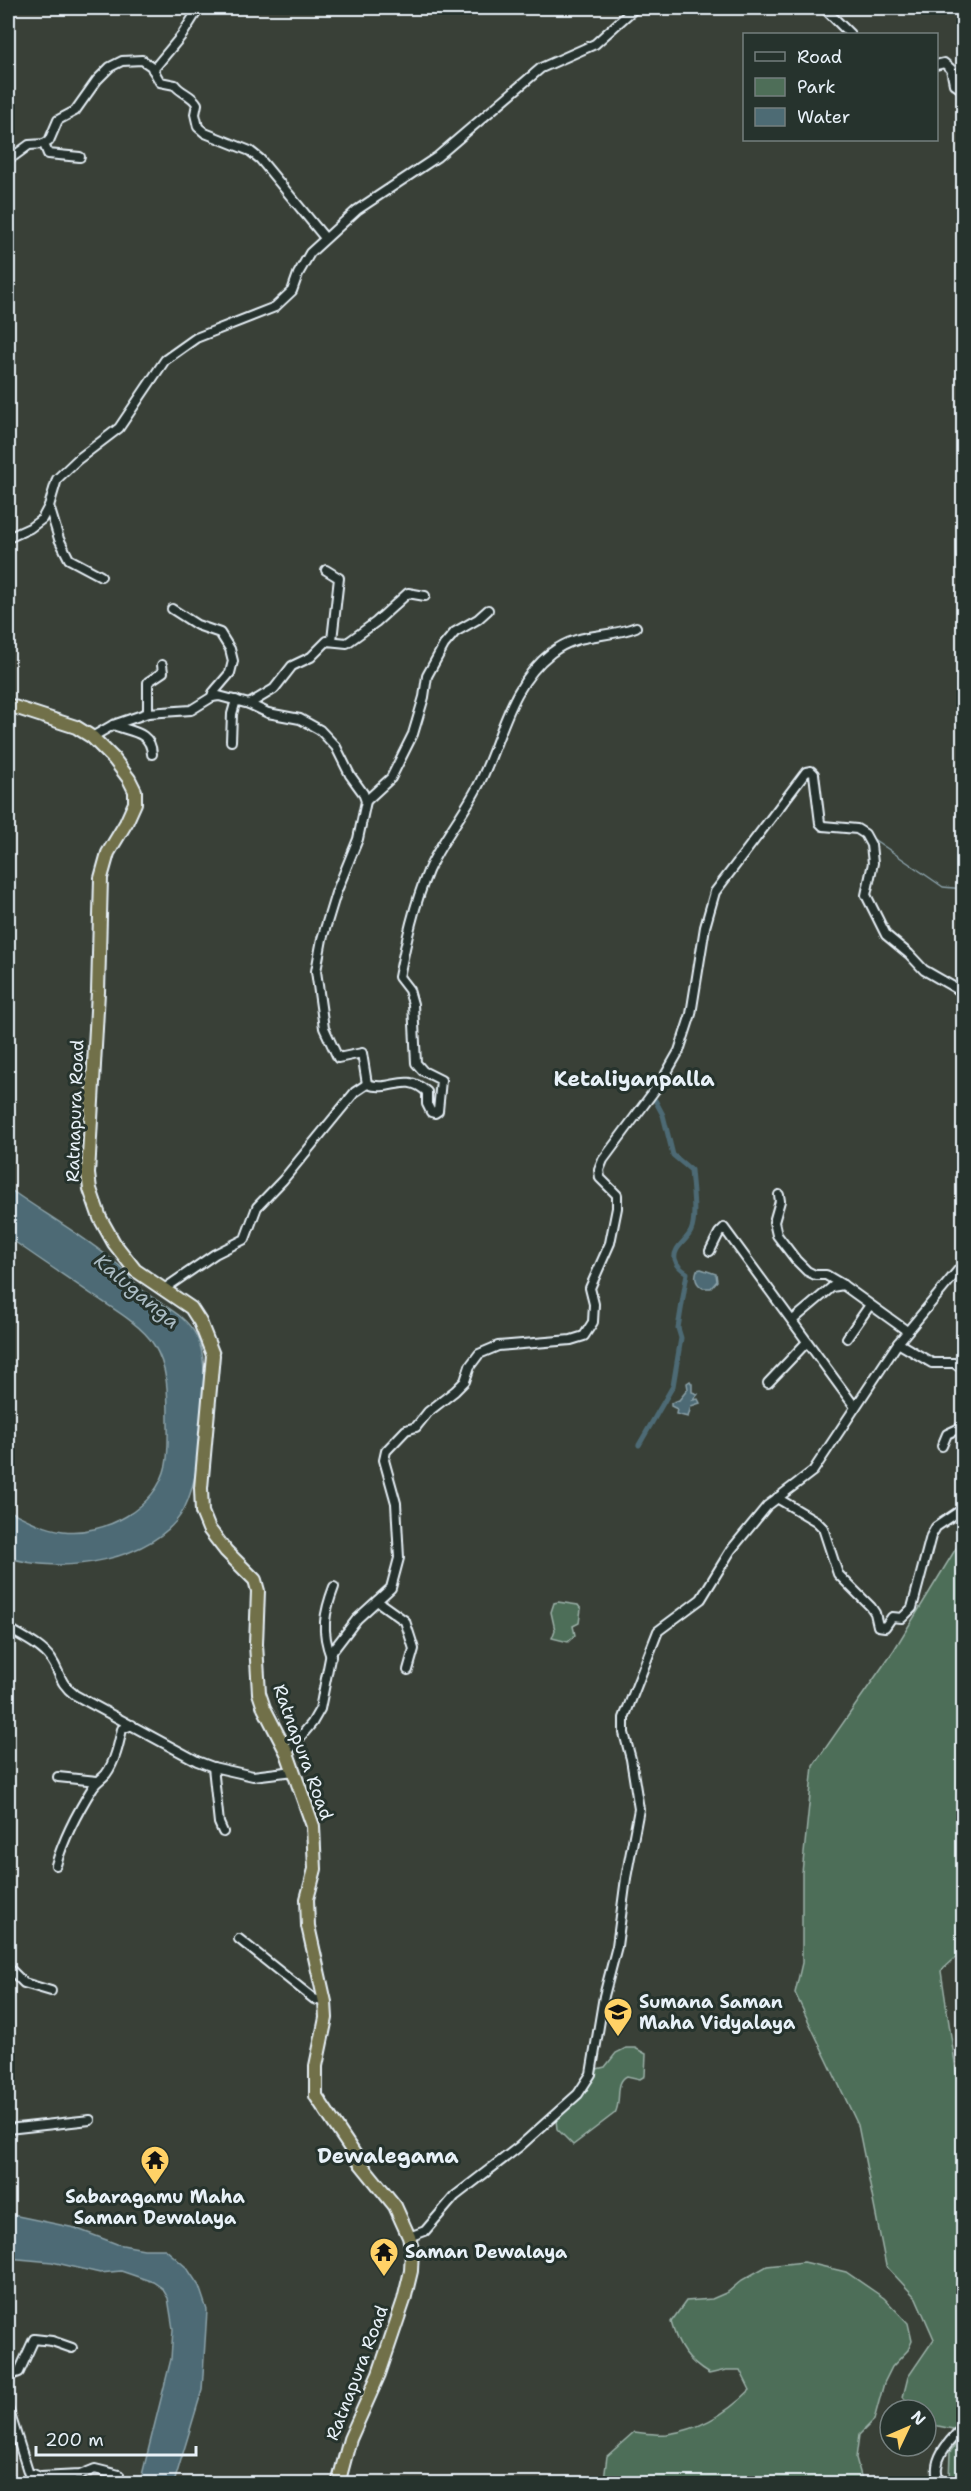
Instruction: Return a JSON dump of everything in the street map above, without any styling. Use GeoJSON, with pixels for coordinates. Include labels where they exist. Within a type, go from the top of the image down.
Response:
{"type":"FeatureCollection","features":[{"type":"Feature","properties":{"kind":"highway","name":"Ratnapura Road"},"geometry":{"type":"LineString","coordinates":[[9,706],[76,727],[92,737],[114,759],[135,791],[135,803],[108,853],[101,878],[98,992],[88,1174],[90,1189],[100,1218],[114,1244],[135,1270],[191,1308],[200,1322],[213,1355],[201,1488],[202,1512],[209,1529],[220,1544],[255,1580],[258,1591],[256,1644],[259,1693],[264,1708],[287,1753],[313,1826],[315,1869],[307,1899],[308,1926],[325,2002],[326,2018],[316,2066],[314,2082],[316,2096],[355,2156],[394,2206],[409,2237],[412,2249],[411,2271],[404,2300],[379,2374],[350,2439],[338,2484]]}},
{"type":"Feature","properties":{"kind":"street"},"geometry":{"type":"LineString","coordinates":[[153,70],[182,35],[200,8]]}},
{"type":"Feature","properties":{"kind":"street"},"geometry":{"type":"LineString","coordinates":[[8,538],[30,528],[42,519],[49,506],[57,479],[77,460],[119,428],[165,360],[196,338],[275,307],[292,291],[298,274],[310,253],[357,210],[437,157],[541,68],[595,44],[635,8]]}},
{"type":"Feature","properties":{"kind":"street"},"geometry":{"type":"LineString","coordinates":[[824,8],[849,33]]}},
{"type":"Feature","properties":{"kind":"street"},"geometry":{"type":"LineString","coordinates":[[8,156],[14,156],[29,145],[44,144],[49,141],[58,120],[75,111],[97,80],[110,67],[122,61],[142,60],[153,70],[160,82],[175,85],[178,90],[194,99],[197,104],[195,114],[198,127],[206,133],[250,151],[260,159],[325,238]]}},
{"type":"Feature","properties":{"kind":"street"},"geometry":{"type":"LineString","coordinates":[[938,64],[944,63],[951,69],[954,84],[963,91]]}},
{"type":"Feature","properties":{"kind":"street"},"geometry":{"type":"LineString","coordinates":[[963,103],[963,109]]}},
{"type":"Feature","properties":{"kind":"street"},"geometry":{"type":"LineString","coordinates":[[44,144],[48,154],[80,158]]}},
{"type":"Feature","properties":{"kind":"street"},"geometry":{"type":"LineString","coordinates":[[8,291],[8,296]]}},
{"type":"Feature","properties":{"kind":"street"},"geometry":{"type":"LineString","coordinates":[[49,506],[59,538],[69,559],[101,576]]}},
{"type":"Feature","properties":{"kind":"street"},"geometry":{"type":"LineString","coordinates":[[326,570],[339,578],[332,640]]}},
{"type":"Feature","properties":{"kind":"street"},"geometry":{"type":"LineString","coordinates":[[249,704],[274,689],[292,666],[311,657],[327,641],[347,643],[376,622],[408,593],[425,596]]}},
{"type":"Feature","properties":{"kind":"street"},"geometry":{"type":"LineString","coordinates":[[172,609],[197,625],[220,633],[230,649],[233,661],[230,674],[212,697]]}},
{"type":"Feature","properties":{"kind":"street"},"geometry":{"type":"LineString","coordinates":[[366,801],[391,778],[413,734],[424,697],[427,676],[444,645],[455,632],[478,619],[488,610]]}},
{"type":"Feature","properties":{"kind":"street"},"geometry":{"type":"LineString","coordinates":[[367,1084],[379,1089],[404,1081],[418,1083],[427,1092],[427,1104],[431,1112],[438,1111],[441,1080],[423,1071],[416,1063],[414,1004],[409,990],[399,977],[407,939],[429,870],[471,802],[483,778],[511,704],[527,679],[549,654],[572,640],[597,634],[621,633],[636,627]]}},
{"type":"Feature","properties":{"kind":"street"},"geometry":{"type":"LineString","coordinates":[[148,713],[148,682],[163,672],[162,665]]}},
{"type":"Feature","properties":{"kind":"street"},"geometry":{"type":"LineString","coordinates":[[92,737],[113,725],[148,713],[191,710],[212,697],[219,696],[249,704],[268,713],[300,719],[320,730],[336,747],[366,801],[358,839],[336,893],[322,939],[316,971],[324,1028],[332,1048],[338,1058],[362,1053],[367,1084]]}},
{"type":"Feature","properties":{"kind":"street"},"geometry":{"type":"LineString","coordinates":[[231,741],[232,714],[236,700]]}},
{"type":"Feature","properties":{"kind":"street"},"geometry":{"type":"LineString","coordinates":[[113,725],[147,737],[152,744],[152,754]]}},
{"type":"Feature","properties":{"kind":"street"},"geometry":{"type":"LineString","coordinates":[[287,1753],[312,1723],[320,1709],[331,1657],[357,1619],[391,1588],[399,1557],[396,1503],[384,1460],[386,1451],[406,1430],[416,1427],[429,1412],[465,1381],[470,1366],[479,1354],[498,1346],[572,1340],[584,1336],[593,1322],[594,1304],[590,1288],[610,1243],[617,1208],[616,1195],[600,1178],[599,1170],[603,1160],[663,1079],[679,1051],[691,1014],[705,927],[715,892],[806,772],[811,771],[814,774],[820,823],[823,826],[857,829],[865,834],[871,845],[873,864],[866,895],[886,936],[909,954],[924,970],[963,993]]}},
{"type":"Feature","properties":{"kind":"street"},"geometry":{"type":"LineString","coordinates":[[164,1289],[215,1254],[245,1239],[257,1207],[283,1180],[355,1092],[367,1084]]}},
{"type":"Feature","properties":{"kind":"street"},"geometry":{"type":"LineString","coordinates":[[779,1195],[780,1201],[774,1222],[777,1235],[807,1271],[815,1275],[826,1275],[843,1285],[906,1331]]}},
{"type":"Feature","properties":{"kind":"street"},"geometry":{"type":"LineString","coordinates":[[710,1251],[724,1228],[855,1407]]}},
{"type":"Feature","properties":{"kind":"street"},"geometry":{"type":"LineString","coordinates":[[409,2237],[425,2231],[455,2196],[520,2146],[578,2094],[591,2074],[604,1996],[617,1946],[626,1878],[639,1809],[631,1759],[624,1733],[624,1718],[658,1631],[701,1599],[731,1550],[767,1506],[813,1472],[906,1331],[963,1263]]}},
{"type":"Feature","properties":{"kind":"street"},"geometry":{"type":"LineString","coordinates":[[793,1320],[832,1287],[843,1285]]}},
{"type":"Feature","properties":{"kind":"street"},"geometry":{"type":"LineString","coordinates":[[847,1338],[870,1305]]}},
{"type":"Feature","properties":{"kind":"street"},"geometry":{"type":"LineString","coordinates":[[768,1383],[807,1342]]}},
{"type":"Feature","properties":{"kind":"street"},"geometry":{"type":"LineString","coordinates":[[898,1343],[932,1363],[954,1363],[963,1370]]}},
{"type":"Feature","properties":{"kind":"street"},"geometry":{"type":"LineString","coordinates":[[942,1446],[947,1434],[963,1426]]}},
{"type":"Feature","properties":{"kind":"street"},"geometry":{"type":"LineString","coordinates":[[777,1498],[823,1527],[838,1574],[871,1606],[878,1626],[885,1628],[892,1617],[902,1618],[912,1608],[931,1536],[936,1527],[963,1508]]}},
{"type":"Feature","properties":{"kind":"street"},"geometry":{"type":"LineString","coordinates":[[331,1657],[323,1628],[326,1608],[334,1587]]}},
{"type":"Feature","properties":{"kind":"street"},"geometry":{"type":"LineString","coordinates":[[377,1601],[405,1621],[414,1649],[408,1670]]}},
{"type":"Feature","properties":{"kind":"street"},"geometry":{"type":"LineString","coordinates":[[8,1628],[43,1650],[52,1660],[59,1678],[68,1689],[197,1761],[253,1776],[294,1771]]}},
{"type":"Feature","properties":{"kind":"street"},"geometry":{"type":"LineString","coordinates":[[56,1864],[61,1848],[97,1780],[106,1773],[119,1743],[122,1729],[132,1725]]}},
{"type":"Feature","properties":{"kind":"street"},"geometry":{"type":"LineString","coordinates":[[213,1767],[219,1823],[223,1832]]}},
{"type":"Feature","properties":{"kind":"street"},"geometry":{"type":"LineString","coordinates":[[58,1777],[97,1780]]}},
{"type":"Feature","properties":{"kind":"street"},"geometry":{"type":"LineString","coordinates":[[239,1939],[314,1999],[325,2002]]}},
{"type":"Feature","properties":{"kind":"street"},"geometry":{"type":"LineString","coordinates":[[12,1971],[24,1983],[51,1991]]}},
{"type":"Feature","properties":{"kind":"street"},"geometry":{"type":"LineString","coordinates":[[8,2129],[90,2120]]}},
{"type":"Feature","properties":{"kind":"street"},"geometry":{"type":"LineString","coordinates":[[8,2376],[19,2372],[34,2339],[52,2341],[72,2348]]}},
{"type":"Feature","properties":{"kind":"street"},"geometry":{"type":"LineString","coordinates":[[8,2408],[31,2481]]}},
{"type":"Feature","properties":{"kind":"street"},"geometry":{"type":"LineString","coordinates":[[940,2484],[935,2473],[939,2457],[947,2442],[963,2426]]}},
{"type":"Feature","properties":{"kind":"street"},"geometry":{"type":"LineString","coordinates":[[31,2481],[33,2474],[40,2477],[80,2475],[95,2469],[119,2475]]}},
{"type":"Feature","properties":{"kind":"green space"},"geometry":{"type":"Polygon","coordinates":[[[963,1537],[963,1951],[941,1971],[959,2089],[963,2093],[963,2431],[938,2426],[938,2398],[903,2397],[908,2377],[934,2339],[916,2298],[886,2266],[858,2125],[795,1993],[802,1963],[802,1873],[813,1766],[894,1650],[963,1537]]]}},
{"type":"Feature","properties":{"kind":"green space"},"geometry":{"type":"Polygon","coordinates":[[[554,1603],[578,1605],[581,1609],[579,1623],[573,1626],[575,1635],[568,1642],[552,1638],[555,1630],[551,1612],[554,1603]]]}},
{"type":"Feature","properties":{"kind":"green space"},"geometry":{"type":"Polygon","coordinates":[[[626,2048],[635,2048],[646,2054],[645,2076],[640,2079],[627,2076],[623,2079],[619,2087],[615,2113],[573,2145],[557,2129],[556,2120],[582,2092],[597,2069],[605,2067],[616,2053],[626,2048]]]}},
{"type":"Feature","properties":{"kind":"green space"},"geometry":{"type":"Polygon","coordinates":[[[804,2262],[846,2272],[884,2298],[908,2323],[912,2341],[908,2350],[892,2367],[884,2383],[880,2398],[878,2398],[874,2420],[859,2435],[856,2458],[863,2483],[606,2483],[604,2480],[607,2456],[634,2432],[667,2434],[690,2429],[723,2413],[750,2390],[740,2370],[709,2374],[695,2364],[684,2352],[671,2322],[686,2301],[712,2299],[728,2292],[742,2280],[767,2266],[804,2262]]]}},
{"type":"Feature","properties":{"kind":"green space"},"geometry":{"type":"Polygon","coordinates":[[[963,2435],[963,2480],[949,2480],[950,2452],[963,2435]]]}},
{"type":"Feature","properties":{"kind":"water","name":"Kaluganga"},"geometry":{"type":"Polygon","coordinates":[[[8,1188],[120,1266],[148,1295],[185,1321],[200,1344],[204,1373],[202,1423],[196,1474],[189,1498],[171,1527],[152,1541],[130,1552],[105,1560],[53,1565],[29,1563],[8,1557],[8,1510],[48,1528],[79,1531],[111,1524],[140,1506],[161,1480],[166,1465],[168,1410],[165,1372],[154,1345],[135,1324],[8,1237],[8,1188]]]}},
{"type":"Feature","properties":{"kind":"water"},"geometry":{"type":"Polygon","coordinates":[[[701,1269],[716,1274],[717,1281],[711,1288],[703,1288],[697,1283],[696,1273],[701,1269]]]}},
{"type":"Feature","properties":{"kind":"water"},"geometry":{"type":"Polygon","coordinates":[[[690,1381],[692,1392],[698,1394],[693,1400],[698,1399],[700,1403],[691,1406],[688,1417],[676,1414],[677,1409],[671,1406],[671,1403],[679,1400],[688,1389],[687,1383],[690,1381]]]}},
{"type":"Feature","properties":{"kind":"water"},"geometry":{"type":"Polygon","coordinates":[[[8,2214],[75,2228],[117,2244],[144,2249],[165,2249],[187,2268],[199,2286],[207,2310],[202,2390],[174,2483],[140,2483],[171,2359],[173,2329],[168,2298],[162,2288],[153,2282],[121,2271],[100,2273],[52,2262],[8,2258],[8,2214]]]}},
{"type":"Feature","properties":{"kind":"waterway"},"geometry":{"type":"LineString","coordinates":[[872,838],[943,887],[964,889]]}},
{"type":"Feature","properties":{"kind":"waterway"},"geometry":{"type":"LineString","coordinates":[[639,1445],[673,1386],[681,1338],[678,1328],[687,1273],[678,1265],[675,1255],[691,1231],[694,1218],[691,1170],[673,1155],[663,1115],[655,1100],[650,1099]]}},
{"type":"Feature","properties":{"kind":"place","name":"Sumana Saman Maha Vidyalaya"},"geometry":{"type":"Point","coordinates":[618,2038]}},
{"type":"Feature","properties":{"kind":"place","name":"Sabaragamu Maha Saman Dewalaya"},"geometry":{"type":"Point","coordinates":[155,2186]}},
{"type":"Feature","properties":{"kind":"place","name":"Saman Dewalaya"},"geometry":{"type":"Point","coordinates":[384,2278]}},
{"type":"Feature","properties":{"kind":"district","name":"Ketaliyanpalla"},"geometry":{"type":"Point","coordinates":[634,1079]}},
{"type":"Feature","properties":{"kind":"district","name":"Dewalegama"},"geometry":{"type":"Point","coordinates":[388,2156]}}]}
